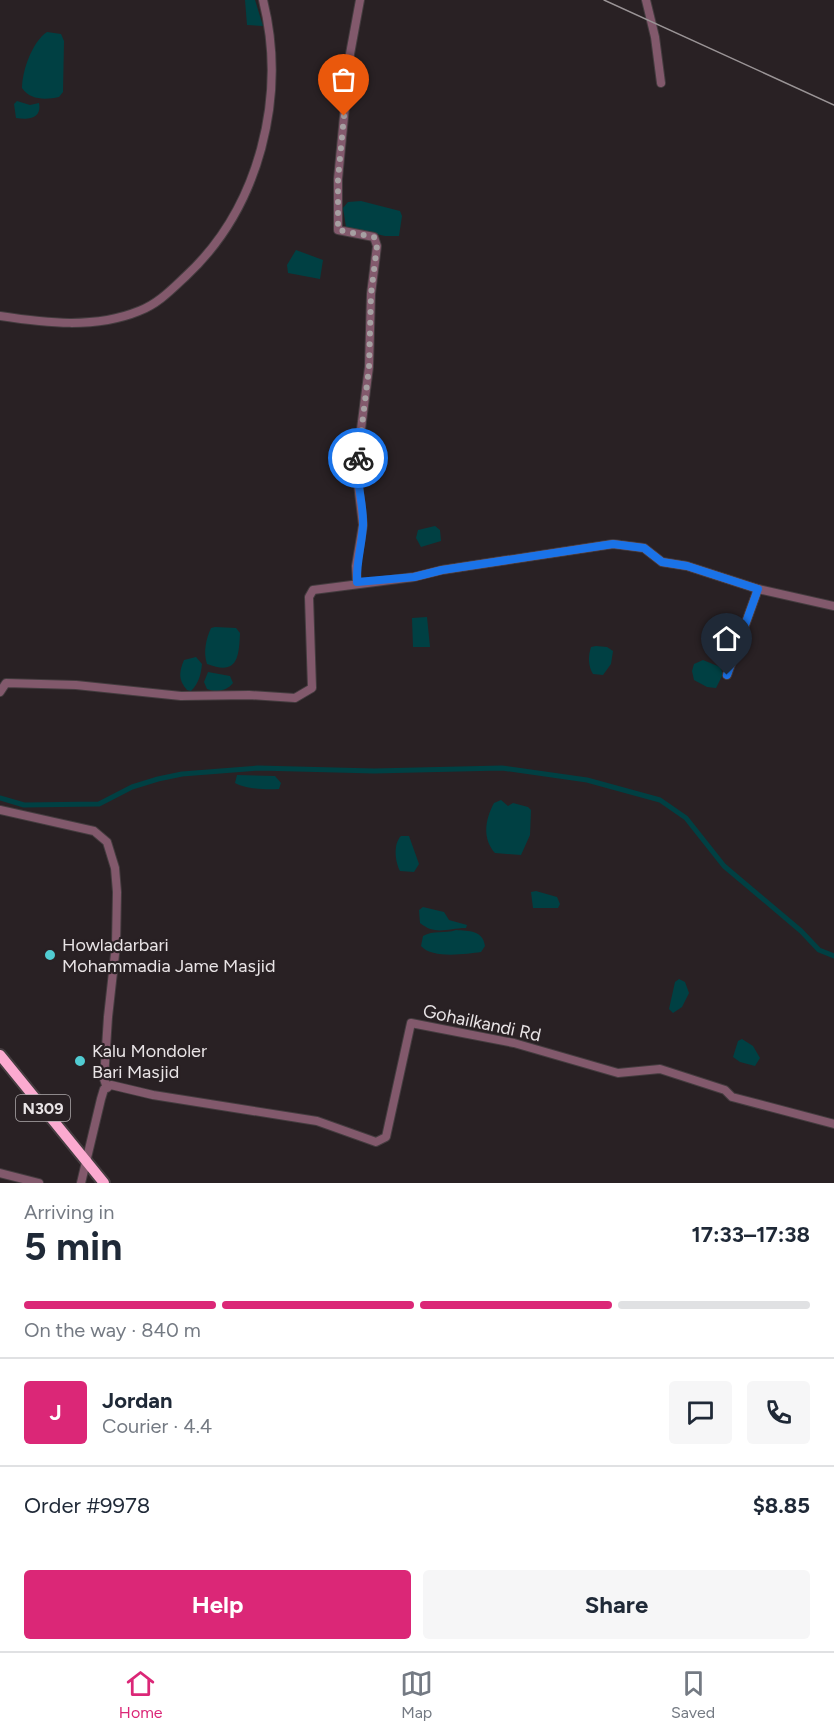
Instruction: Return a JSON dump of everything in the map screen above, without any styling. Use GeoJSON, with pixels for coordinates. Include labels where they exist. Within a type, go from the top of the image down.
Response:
{"type":"FeatureCollection","features":[{"type":"Feature","properties":{"kind":"highway","name":"N309"},"geometry":{"type":"LineString","coordinates":[[0,1055],[104,1183]]}},
{"type":"Feature","properties":{"kind":"street"},"geometry":{"type":"LineString","coordinates":[[0,316],[72,324],[139,311],[163,297],[192,271],[219,240],[244,196],[266,137],[270,111],[271,68],[268,21],[263,0]]}},
{"type":"Feature","properties":{"kind":"street"},"geometry":{"type":"LineString","coordinates":[[357,582],[356,566],[363,525],[356,468],[369,368],[371,294],[377,246],[374,237],[338,230],[338,179],[354,20],[360,0]]}},
{"type":"Feature","properties":{"kind":"street"},"geometry":{"type":"LineString","coordinates":[[646,0],[655,37],[661,83]]}},
{"type":"Feature","properties":{"kind":"street"},"geometry":{"type":"LineString","coordinates":[[0,692],[6,683],[33,682],[181,696],[249,695],[295,698],[312,688],[311,592],[357,582],[414,577],[442,570],[613,544],[644,548],[662,562],[687,566],[758,589],[834,606]]}},
{"type":"Feature","properties":{"kind":"street"},"geometry":{"type":"LineString","coordinates":[[727,675],[758,589]]}},
{"type":"Feature","properties":{"kind":"street"},"geometry":{"type":"LineString","coordinates":[[0,810],[94,831],[106,842],[115,868],[116,945],[108,1017],[105,1079],[107,1088],[101,1099],[81,1183]]}},
{"type":"Feature","properties":{"kind":"street","name":"Gohailkandi Rd"},"geometry":{"type":"LineString","coordinates":[[107,1088],[111,1085],[153,1095],[316,1121],[376,1142],[386,1137],[411,1023],[514,1043],[618,1074],[660,1069],[725,1090],[732,1097],[834,1124]]}},
{"type":"Feature","properties":{"kind":"street"},"geometry":{"type":"LineString","coordinates":[[0,1173],[39,1183]]}},
{"type":"Feature","properties":{"kind":"water"},"geometry":{"type":"Polygon","coordinates":[[[245,0],[255,0],[263,26],[247,25],[245,0]]]}},
{"type":"Feature","properties":{"kind":"water"},"geometry":{"type":"Polygon","coordinates":[[[47,32],[61,34],[64,41],[63,92],[59,97],[43,99],[29,95],[22,88],[29,57],[47,32]]]}},
{"type":"Feature","properties":{"kind":"water"},"geometry":{"type":"Polygon","coordinates":[[[17,101],[30,105],[39,103],[38,112],[33,117],[16,118],[14,104],[17,101]]]}},
{"type":"Feature","properties":{"kind":"water"},"geometry":{"type":"Polygon","coordinates":[[[361,201],[400,211],[402,216],[399,236],[385,236],[346,227],[343,208],[348,202],[361,201]]]}},
{"type":"Feature","properties":{"kind":"water"},"geometry":{"type":"Polygon","coordinates":[[[296,250],[323,260],[320,279],[288,273],[287,265],[296,250]]]}},
{"type":"Feature","properties":{"kind":"water"},"geometry":{"type":"Polygon","coordinates":[[[435,526],[440,530],[441,541],[421,547],[416,538],[418,530],[435,526]]]}},
{"type":"Feature","properties":{"kind":"water"},"geometry":{"type":"Polygon","coordinates":[[[427,617],[430,647],[413,647],[412,618],[427,617]]]}},
{"type":"Feature","properties":{"kind":"water"},"geometry":{"type":"Polygon","coordinates":[[[211,628],[236,628],[240,633],[237,658],[234,663],[224,668],[207,664],[205,655],[206,641],[211,628]]]}},
{"type":"Feature","properties":{"kind":"water"},"geometry":{"type":"Polygon","coordinates":[[[591,647],[607,647],[613,651],[611,664],[603,675],[593,674],[590,668],[590,650],[591,647]]]}},
{"type":"Feature","properties":{"kind":"water"},"geometry":{"type":"Polygon","coordinates":[[[196,657],[202,664],[202,668],[198,682],[191,691],[187,690],[182,683],[180,672],[184,660],[196,657]]]}},
{"type":"Feature","properties":{"kind":"water"},"geometry":{"type":"Polygon","coordinates":[[[703,660],[720,667],[723,674],[716,688],[707,687],[694,680],[692,671],[694,664],[703,660]]]}},
{"type":"Feature","properties":{"kind":"water"},"geometry":{"type":"Polygon","coordinates":[[[208,672],[230,676],[233,683],[221,690],[207,689],[204,682],[208,672]]]}},
{"type":"Feature","properties":{"kind":"water"},"geometry":{"type":"Polygon","coordinates":[[[237,775],[275,776],[281,783],[279,789],[250,788],[235,783],[237,775]]]}},
{"type":"Feature","properties":{"kind":"water"},"geometry":{"type":"Polygon","coordinates":[[[501,800],[508,806],[513,803],[531,810],[530,835],[521,855],[495,853],[488,841],[486,829],[489,816],[494,803],[501,800]]]}},
{"type":"Feature","properties":{"kind":"water"},"geometry":{"type":"Polygon","coordinates":[[[401,836],[409,836],[419,864],[414,872],[400,871],[398,867],[396,848],[401,836]]]}},
{"type":"Feature","properties":{"kind":"water"},"geometry":{"type":"Polygon","coordinates":[[[536,891],[557,897],[560,904],[558,908],[533,908],[531,892],[536,891]]]}},
{"type":"Feature","properties":{"kind":"water"},"geometry":{"type":"Polygon","coordinates":[[[423,907],[444,912],[449,920],[467,925],[466,928],[437,930],[426,927],[420,923],[419,910],[423,907]]]}},
{"type":"Feature","properties":{"kind":"water"},"geometry":{"type":"Polygon","coordinates":[[[456,930],[478,934],[485,946],[481,952],[441,954],[433,953],[421,946],[423,936],[427,934],[456,930]]]}},
{"type":"Feature","properties":{"kind":"water"},"geometry":{"type":"Polygon","coordinates":[[[679,979],[685,982],[689,993],[682,1007],[673,1013],[669,1009],[675,982],[679,979]]]}},
{"type":"Feature","properties":{"kind":"water"},"geometry":{"type":"Polygon","coordinates":[[[742,1039],[753,1046],[760,1058],[755,1066],[740,1062],[733,1057],[738,1041],[742,1039]]]}},
{"type":"Feature","properties":{"kind":"waterway"},"geometry":{"type":"LineString","coordinates":[[0,798],[24,805],[99,804],[132,787],[158,779],[182,774],[258,768],[374,771],[502,768],[587,780],[660,800],[686,818],[724,866],[801,931],[819,950],[834,956]]}},
{"type":"Feature","properties":{"kind":"railway"},"geometry":{"type":"LineString","coordinates":[[604,0],[834,105]]}},
{"type":"Feature","properties":{"kind":"way so far"},"geometry":{"type":"LineString","coordinates":[[344,116],[338,179],[338,230],[374,237],[377,246],[371,294],[369,368],[358,458]]}},
{"type":"Feature","properties":{"kind":"place","name":"Howladarbari Mohammadia Jame Masjid"},"geometry":{"type":"Point","coordinates":[50,955]}},
{"type":"Feature","properties":{"kind":"place","name":"Kalu Mondoler Bari Masjid"},"geometry":{"type":"Point","coordinates":[80,1061]}},
{"type":"Feature","properties":{"kind":"route"},"geometry":{"type":"LineString","coordinates":[[358,458],[356,468],[363,525],[356,566],[357,582],[414,577],[442,570],[613,544],[644,548],[662,562],[687,566],[758,589],[727,675]]}}]}
